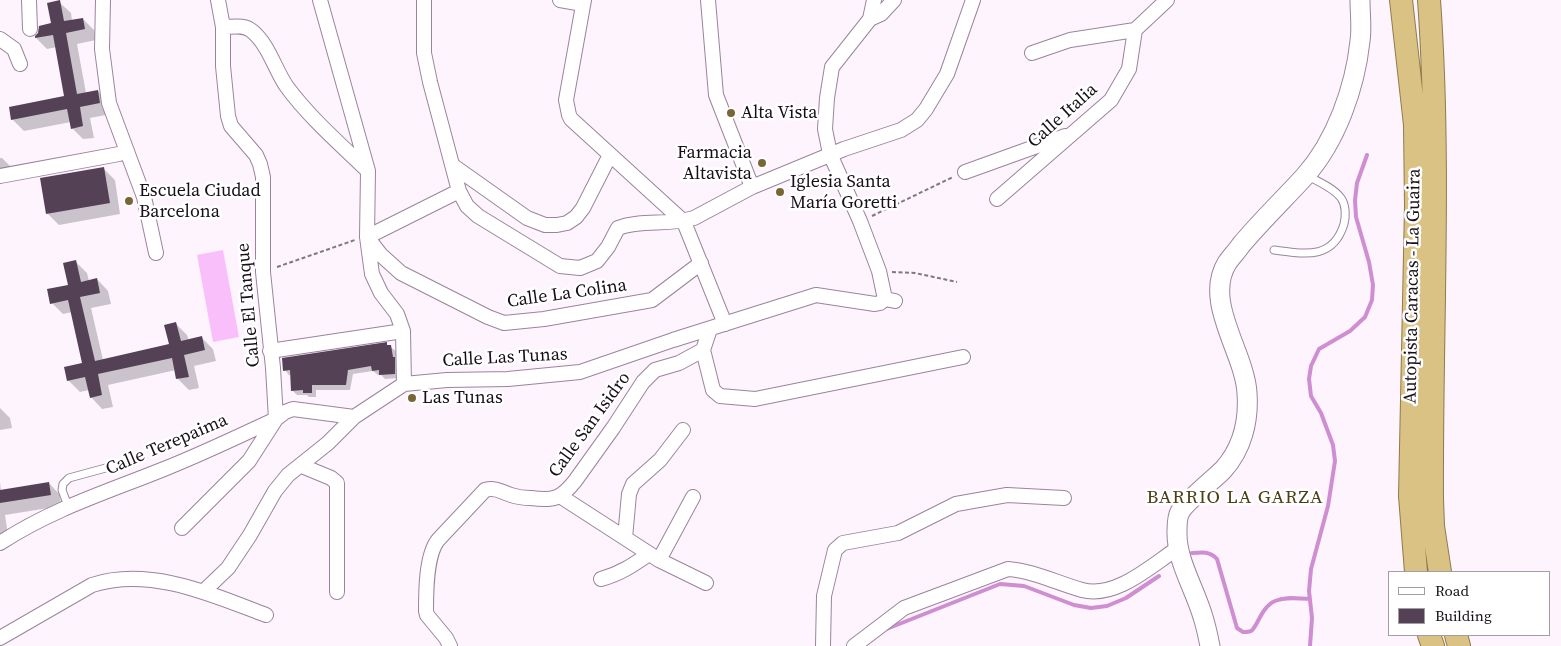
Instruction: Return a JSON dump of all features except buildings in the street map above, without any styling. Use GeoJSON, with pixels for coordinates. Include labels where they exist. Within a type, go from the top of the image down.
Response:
{"type":"FeatureCollection","features":[{"type":"Feature","properties":{"kind":"highway","name":"Autopista Caracas - La Guaira"},"geometry":{"type":"LineString","coordinates":[[1401,0],[1415,125],[1416,206],[1410,496],[1416,571]]}},
{"type":"Feature","properties":{"kind":"highway","name":"Autopista Caracas - La Guaira"},"geometry":{"type":"LineString","coordinates":[[1428,0],[1436,132],[1432,499],[1433,526],[1440,571]]}},
{"type":"Feature","properties":{"kind":"main road"},"geometry":{"type":"LineString","coordinates":[[1210,646],[1203,616],[1178,548],[1177,532],[1180,512],[1224,469],[1234,455],[1242,437],[1248,415],[1247,388],[1221,305],[1219,290],[1221,276],[1227,263],[1250,234],[1306,175],[1325,149],[1336,128],[1346,103],[1356,66],[1360,41],[1360,0]]}},
{"type":"Feature","properties":{"kind":"street"},"geometry":{"type":"LineString","coordinates":[[29,0],[30,29]]}},
{"type":"Feature","properties":{"kind":"street"},"geometry":{"type":"LineString","coordinates":[[103,0],[102,49],[110,103],[144,197],[156,253]]}},
{"type":"Feature","properties":{"kind":"street","name":"Calle El Tanque"},"geometry":{"type":"LineString","coordinates":[[218,0],[223,27],[223,66],[228,116],[231,126],[256,155],[263,177],[263,272],[273,368],[276,419]]}},
{"type":"Feature","properties":{"kind":"street"},"geometry":{"type":"LineString","coordinates":[[320,0],[368,171],[367,236],[372,274],[381,292],[397,314],[403,331],[404,384]]}},
{"type":"Feature","properties":{"kind":"street"},"geometry":{"type":"LineString","coordinates":[[424,0],[424,52],[430,82],[459,191],[467,206],[478,216],[560,266],[580,268],[597,261],[608,247],[618,228],[631,224],[684,222],[752,188],[830,154],[901,130],[917,120],[926,109],[947,74],[973,0]]}},
{"type":"Feature","properties":{"kind":"street"},"geometry":{"type":"LineString","coordinates":[[560,0],[583,2],[566,100],[571,119],[684,222],[725,324]]}},
{"type":"Feature","properties":{"kind":"street"},"geometry":{"type":"LineString","coordinates":[[708,0],[716,95],[752,188]]}},
{"type":"Feature","properties":{"kind":"street"},"geometry":{"type":"LineString","coordinates":[[874,0],[870,19],[832,67],[827,98],[826,129],[830,154],[860,221],[879,271]]}},
{"type":"Feature","properties":{"kind":"street"},"geometry":{"type":"LineString","coordinates":[[870,19],[881,14],[894,0]]}},
{"type":"Feature","properties":{"kind":"street"},"geometry":{"type":"LineString","coordinates":[[1032,53],[1070,40],[1135,30],[1167,0]]}},
{"type":"Feature","properties":{"kind":"street"},"geometry":{"type":"LineString","coordinates":[[223,27],[239,26],[253,32],[260,40],[287,87],[329,135],[368,171]]}},
{"type":"Feature","properties":{"kind":"street","name":"Calle Italia"},"geometry":{"type":"LineString","coordinates":[[997,199],[1111,100],[1130,69],[1135,30]]}},
{"type":"Feature","properties":{"kind":"street"},"geometry":{"type":"LineString","coordinates":[[0,40],[14,49],[20,64]]}},
{"type":"Feature","properties":{"kind":"street"},"geometry":{"type":"LineString","coordinates":[[965,172],[1076,131]]}},
{"type":"Feature","properties":{"kind":"street"},"geometry":{"type":"LineString","coordinates":[[0,176],[120,154],[127,151]]}},
{"type":"Feature","properties":{"kind":"street"},"geometry":{"type":"LineString","coordinates":[[452,165],[527,218],[545,225],[557,225],[571,220],[583,208],[610,155]]}},
{"type":"Feature","properties":{"kind":"street"},"geometry":{"type":"LineString","coordinates":[[367,236],[459,191]]}},
{"type":"Feature","properties":{"kind":"street","name":"Calle La Colina"},"geometry":{"type":"LineString","coordinates":[[367,236],[381,255],[401,273],[488,318],[504,323],[544,320],[652,300],[701,263]]}},
{"type":"Feature","properties":{"kind":"street","name":"Calle Las Tunas"},"geometry":{"type":"LineString","coordinates":[[204,591],[228,568],[281,483],[328,443],[354,417],[404,384],[447,380],[508,379],[580,372],[673,340],[816,295],[875,304],[880,303],[890,300],[879,271]]}},
{"type":"Feature","properties":{"kind":"street"},"geometry":{"type":"LineString","coordinates":[[710,329],[702,350],[713,390],[720,396],[755,399],[963,357]]}},
{"type":"Feature","properties":{"kind":"street"},"geometry":{"type":"LineString","coordinates":[[270,350],[403,331]]}},
{"type":"Feature","properties":{"kind":"street","name":"Calle San Isidro"},"geometry":{"type":"LineString","coordinates":[[450,646],[426,611],[430,562],[434,544],[485,490],[497,489],[514,496],[549,500],[560,496],[568,489],[606,438],[643,382],[654,370],[679,362],[702,350]]}},
{"type":"Feature","properties":{"kind":"street","name":"Calle Terepaima"},"geometry":{"type":"LineString","coordinates":[[0,543],[21,529],[68,506],[166,469],[276,419],[284,412],[293,409],[354,417]]}},
{"type":"Feature","properties":{"kind":"street"},"geometry":{"type":"LineString","coordinates":[[182,528],[249,461],[276,419]]}},
{"type":"Feature","properties":{"kind":"street"},"geometry":{"type":"LineString","coordinates":[[625,538],[629,494],[633,484],[660,460],[683,430]]}},
{"type":"Feature","properties":{"kind":"street"},"geometry":{"type":"LineString","coordinates":[[302,466],[331,478],[337,483],[337,592]]}},
{"type":"Feature","properties":{"kind":"street"},"geometry":{"type":"LineString","coordinates":[[823,646],[824,596],[835,550],[843,543],[898,533],[956,504],[1007,495],[1064,498]]}},
{"type":"Feature","properties":{"kind":"street"},"geometry":{"type":"LineString","coordinates":[[560,496],[654,557],[706,583]]}},
{"type":"Feature","properties":{"kind":"street"},"geometry":{"type":"LineString","coordinates":[[601,579],[623,572],[654,557],[693,497]]}},
{"type":"Feature","properties":{"kind":"street"},"geometry":{"type":"LineString","coordinates":[[854,646],[904,608],[1008,569],[1023,570],[1084,590],[1105,591],[1124,584],[1178,548]]}},
{"type":"Feature","properties":{"kind":"street"},"geometry":{"type":"LineString","coordinates":[[0,638],[84,589],[102,582],[144,579],[204,591],[266,615]]}},
{"type":"Feature","properties":{"kind":"lane"},"geometry":{"type":"LineString","coordinates":[[1274,250],[1298,253],[1318,252],[1328,249],[1335,244],[1340,235],[1346,216],[1342,199],[1337,193],[1306,175]]}},
{"type":"Feature","properties":{"kind":"lane"},"geometry":{"type":"LineString","coordinates":[[68,506],[62,490],[63,484],[69,478],[124,463]]}},
{"type":"Feature","properties":{"kind":"path"},"geometry":{"type":"LineString","coordinates":[[860,221],[930,186],[965,172]]}},
{"type":"Feature","properties":{"kind":"path"},"geometry":{"type":"LineString","coordinates":[[263,272],[367,236]]}},
{"type":"Feature","properties":{"kind":"path"},"geometry":{"type":"LineString","coordinates":[[879,271],[915,273],[957,282]]}},
{"type":"Feature","properties":{"kind":"shaded area"},"geometry":{"type":"Polygon","coordinates":[[[223,250],[239,337],[213,342],[197,255],[223,250]]]}},
{"type":"Feature","properties":{"kind":"waterway"},"geometry":{"type":"LineString","coordinates":[[1310,646],[1312,618],[1309,591],[1311,569],[1328,506],[1335,461],[1333,445],[1321,413],[1311,396],[1309,379],[1311,366],[1319,349],[1350,331],[1365,317],[1372,300],[1373,285],[1369,262],[1356,217],[1355,200],[1357,183],[1367,155]]}},
{"type":"Feature","properties":{"kind":"waterway"},"geometry":{"type":"LineString","coordinates":[[1192,553],[1209,553],[1217,559],[1237,628],[1243,632],[1253,629],[1266,608],[1279,599],[1310,599]]}},
{"type":"Feature","properties":{"kind":"waterway"},"geometry":{"type":"LineString","coordinates":[[884,630],[1000,584],[1024,586],[1074,605],[1091,608],[1107,606],[1126,598],[1159,576]]}},
{"type":"Feature","properties":{"kind":"place","name":"Alta Vista"},"geometry":{"type":"Point","coordinates":[731,113]}},
{"type":"Feature","properties":{"kind":"place","name":"Farmacia Altavista"},"geometry":{"type":"Point","coordinates":[762,163]}},
{"type":"Feature","properties":{"kind":"place","name":"Iglesia Santa María Goretti"},"geometry":{"type":"Point","coordinates":[780,192]}},
{"type":"Feature","properties":{"kind":"place","name":"Escuela Ciudad Barcelona"},"geometry":{"type":"Point","coordinates":[129,201]}},
{"type":"Feature","properties":{"kind":"place","name":"Las Tunas"},"geometry":{"type":"Point","coordinates":[412,398]}},
{"type":"Feature","properties":{"kind":"district","name":"BARRIO LA GARZA"},"geometry":{"type":"Point","coordinates":[1235,498]}}]}
